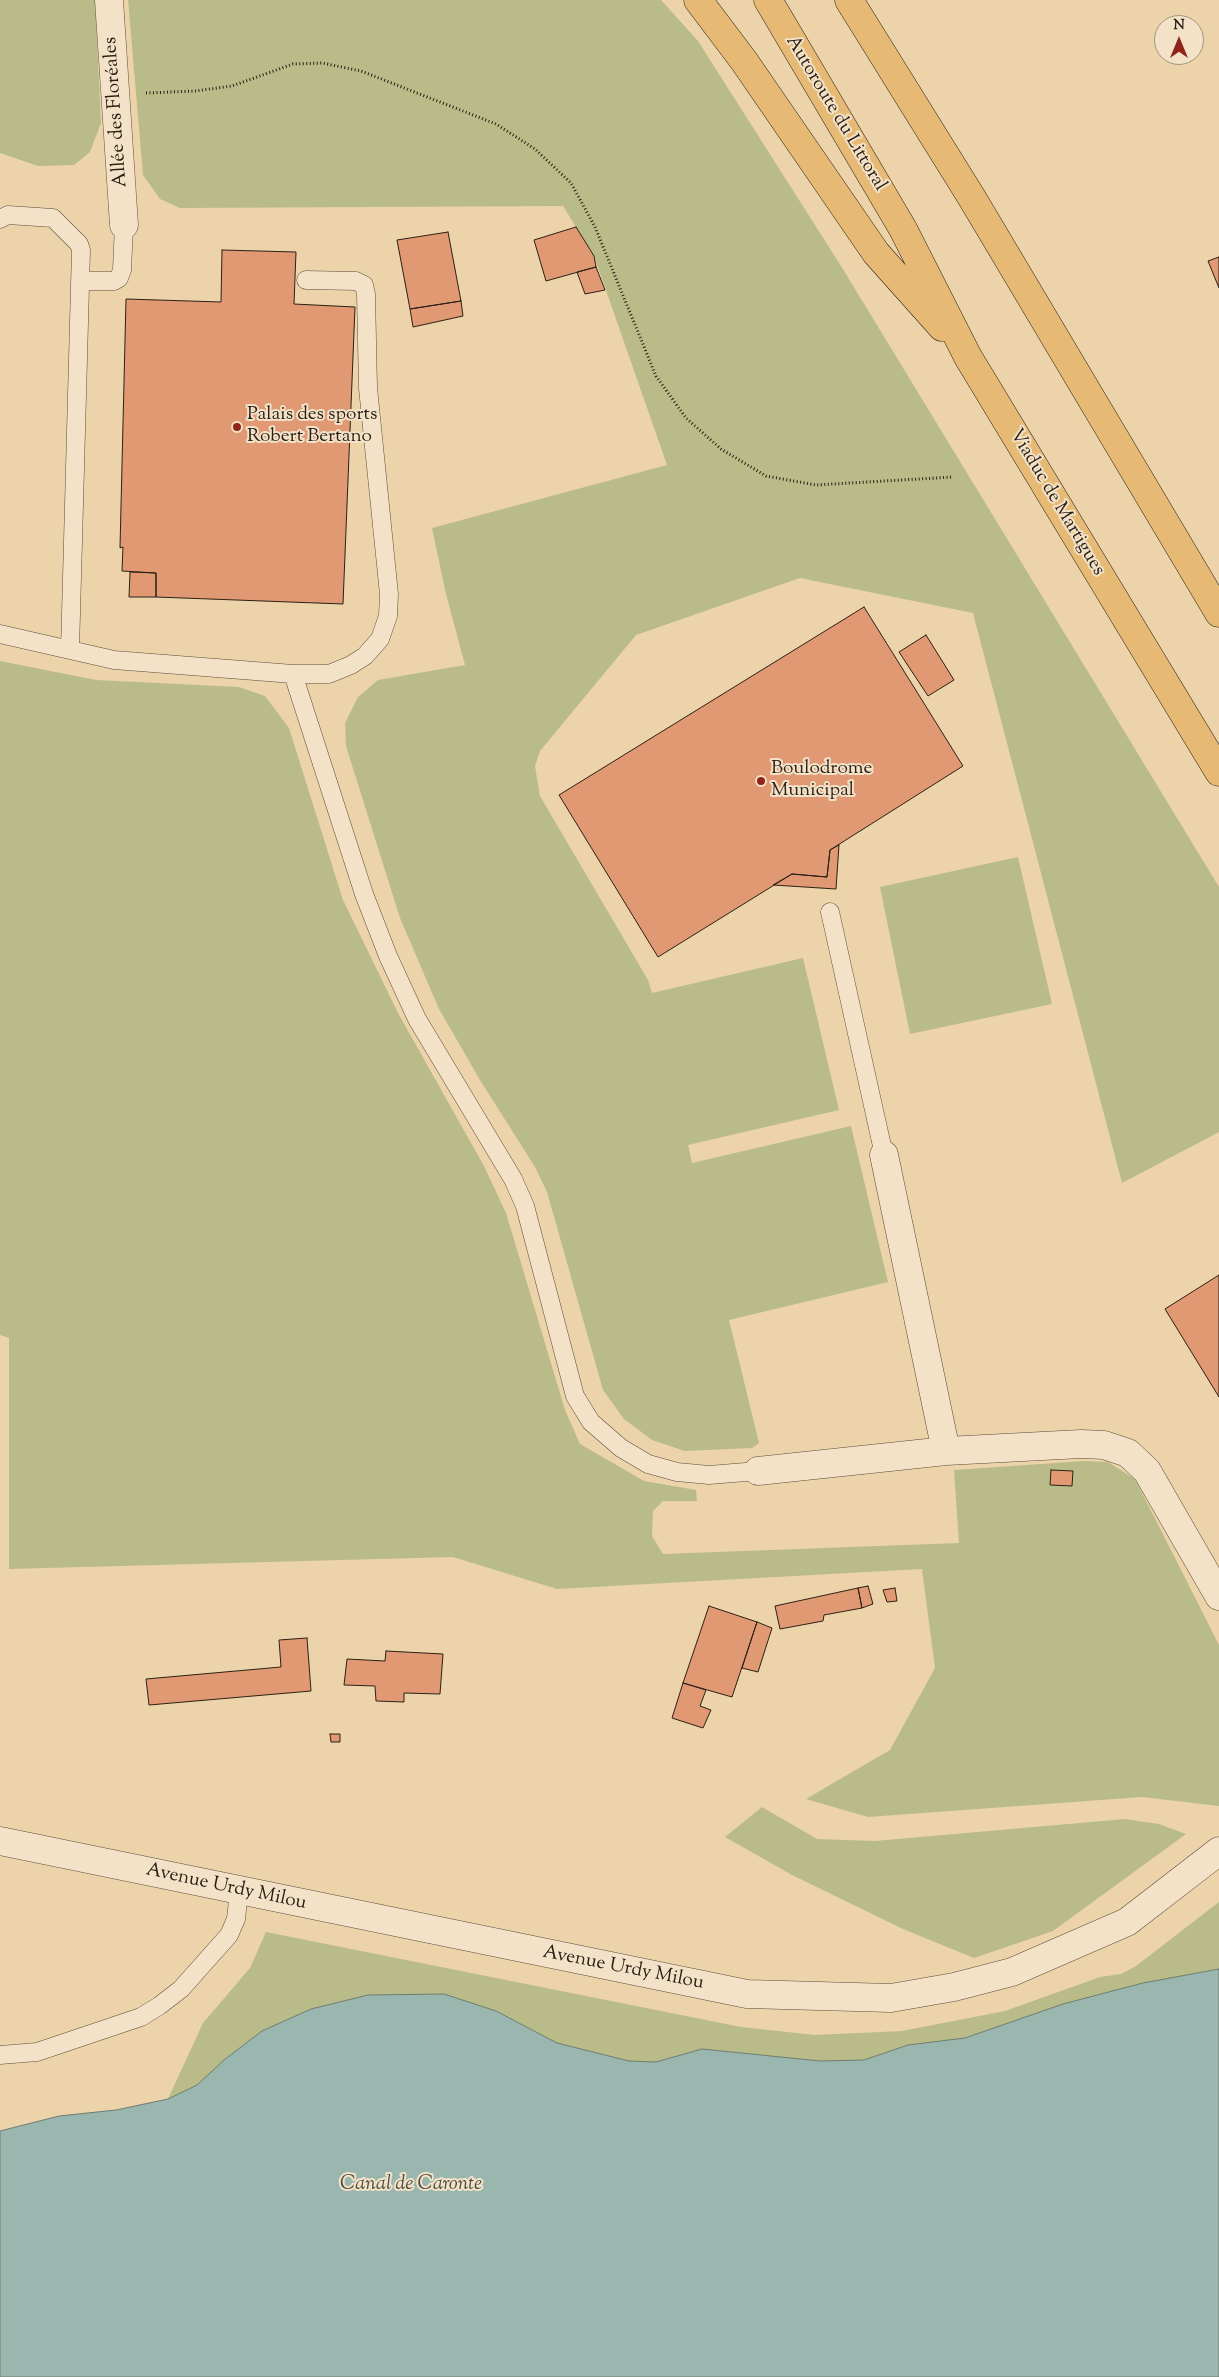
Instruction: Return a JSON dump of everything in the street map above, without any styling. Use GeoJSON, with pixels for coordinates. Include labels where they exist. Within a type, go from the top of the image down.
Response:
{"type":"FeatureCollection","features":[{"type":"Feature","properties":{"kind":"highway"},"geometry":{"type":"LineString","coordinates":[[698,0],[744,61],[876,253],[968,357]]}},
{"type":"Feature","properties":{"kind":"highway","name":"Autoroute du Littoral"},"geometry":{"type":"LineString","coordinates":[[768,0],[903,229]]}},
{"type":"Feature","properties":{"kind":"highway"},"geometry":{"type":"LineString","coordinates":[[849,0],[972,198],[1219,613]]}},
{"type":"Feature","properties":{"kind":"highway","name":"Viaduc de Martigues"},"geometry":{"type":"LineString","coordinates":[[903,229],[968,357],[1219,772]]}},
{"type":"Feature","properties":{"kind":"street","name":"Allée des Floréales"},"geometry":{"type":"LineString","coordinates":[[109,0],[124,225]]}},
{"type":"Feature","properties":{"kind":"street"},"geometry":{"type":"LineString","coordinates":[[884,1155],[946,1451]]}},
{"type":"Feature","properties":{"kind":"street"},"geometry":{"type":"LineString","coordinates":[[758,1472],[946,1451],[1081,1444],[1104,1445],[1128,1453],[1147,1472],[1219,1596]]}},
{"type":"Feature","properties":{"kind":"street","name":"Avenue Urdy Milou"},"geometry":{"type":"LineString","coordinates":[[0,1841],[747,1994],[891,1998],[954,1987],[1012,1972],[1127,1922],[1219,1851]]}},
{"type":"Feature","properties":{"kind":"lane"},"geometry":{"type":"LineString","coordinates":[[0,218],[8,215],[53,218],[79,244],[81,250],[70,650]]}},
{"type":"Feature","properties":{"kind":"lane"},"geometry":{"type":"LineString","coordinates":[[80,281],[114,281],[119,278],[122,270],[124,225]]}},
{"type":"Feature","properties":{"kind":"lane"},"geometry":{"type":"LineString","coordinates":[[0,634],[114,660],[292,674],[329,674],[351,665],[365,656],[380,639],[388,616],[389,594],[368,388],[366,294],[364,285],[356,281],[306,280]]}},
{"type":"Feature","properties":{"kind":"lane"},"geometry":{"type":"LineString","coordinates":[[292,674],[364,894],[388,956],[418,1019],[496,1154],[513,1179],[525,1206],[575,1396],[592,1422],[621,1448],[648,1464],[677,1472],[708,1474],[758,1472]]}},
{"type":"Feature","properties":{"kind":"lane"},"geometry":{"type":"LineString","coordinates":[[830,912],[884,1155]]}},
{"type":"Feature","properties":{"kind":"lane"},"geometry":{"type":"LineString","coordinates":[[0,2055],[13,2056],[37,2052],[141,2017],[159,2006],[181,1989],[229,1935],[236,1919],[239,1891]]}},
{"type":"Feature","properties":{"kind":"path"},"geometry":{"type":"LineString","coordinates":[[116,94],[195,91],[223,87],[293,64],[322,63],[360,71],[496,124],[535,149],[571,183],[595,227],[656,376],[686,418],[721,449],[766,476],[816,485],[953,477]]}},
{"type":"Feature","properties":{"kind":"green space"},"geometry":{"type":"Polygon","coordinates":[[[0,0],[95,0],[101,123],[90,152],[74,165],[38,166],[0,153],[0,0]]]}},
{"type":"Feature","properties":{"kind":"green space"},"geometry":{"type":"Polygon","coordinates":[[[128,0],[661,0],[698,41],[841,266],[1219,887],[1219,1132],[1122,1183],[973,613],[800,578],[636,635],[540,751],[535,766],[540,796],[648,980],[652,993],[803,958],[839,1110],[688,1145],[692,1163],[851,1126],[888,1282],[729,1320],[759,1443],[752,1448],[685,1451],[652,1440],[624,1419],[603,1390],[547,1192],[535,1167],[480,1080],[439,1009],[400,918],[346,746],[345,723],[358,697],[378,680],[465,665],[446,594],[432,528],[667,465],[594,256],[563,206],[180,208],[160,199],[143,175],[128,0]]]}},
{"type":"Feature","properties":{"kind":"green space"},"geometry":{"type":"Polygon","coordinates":[[[0,661],[96,680],[239,687],[265,696],[289,728],[343,900],[398,1013],[484,1166],[506,1213],[565,1410],[580,1444],[644,1481],[696,1490],[697,1501],[663,1501],[653,1511],[652,1536],[663,1554],[959,1543],[954,1470],[1084,1461],[1108,1462],[1135,1479],[1219,1645],[1219,1806],[1142,1797],[868,1817],[806,1799],[890,1750],[935,1668],[922,1569],[557,1589],[453,1557],[9,1569],[9,1338],[0,1335],[0,661]]]}},
{"type":"Feature","properties":{"kind":"green space"},"geometry":{"type":"Polygon","coordinates":[[[1018,857],[1052,1004],[910,1034],[880,887],[1018,857]]]}},
{"type":"Feature","properties":{"kind":"green space"},"geometry":{"type":"Polygon","coordinates":[[[762,1807],[817,1839],[875,1841],[1125,1819],[1159,1824],[1186,1834],[1053,1931],[974,1958],[903,1929],[792,1875],[725,1837],[762,1807]]]}},
{"type":"Feature","properties":{"kind":"green space"},"geometry":{"type":"Polygon","coordinates":[[[1219,1902],[1219,1969],[1143,1983],[1063,2004],[965,2038],[908,2045],[864,2060],[820,2061],[702,2049],[656,2062],[629,2061],[557,2043],[496,2011],[444,1994],[369,1995],[311,2009],[262,2031],[224,2060],[197,2085],[168,2099],[203,2023],[250,1968],[266,1932],[741,2027],[815,2035],[902,2031],[1005,2011],[1100,1977],[1121,1974],[1136,1966],[1219,1902]]]}},
{"type":"Feature","properties":{"kind":"water","name":"Canal de Caronte"},"geometry":{"type":"Polygon","coordinates":[[[1219,1969],[1219,2377],[0,2377],[0,2131],[59,2116],[116,2110],[168,2099],[197,2085],[224,2060],[262,2031],[311,2009],[368,1995],[444,1994],[496,2011],[557,2043],[629,2061],[656,2062],[702,2049],[820,2061],[864,2060],[908,2045],[965,2038],[1063,2004],[1143,1983],[1219,1969]]]}},
{"type":"Feature","properties":{"kind":"building"},"geometry":{"type":"Polygon","coordinates":[[[576,227],[594,256],[596,267],[546,281],[534,240],[576,227]]]}},
{"type":"Feature","properties":{"kind":"building"},"geometry":{"type":"Polygon","coordinates":[[[448,232],[461,301],[410,309],[397,240],[448,232]]]}},
{"type":"Feature","properties":{"kind":"building","name":"Palais des sports Robert Bertano"},"geometry":{"type":"Polygon","coordinates":[[[222,250],[296,252],[294,304],[355,307],[343,604],[156,597],[156,573],[122,571],[123,547],[120,548],[126,299],[221,302],[222,250]]]}},
{"type":"Feature","properties":{"kind":"building"},"geometry":{"type":"Polygon","coordinates":[[[1219,257],[1219,288],[1208,261],[1219,257]]]}},
{"type":"Feature","properties":{"kind":"building"},"geometry":{"type":"Polygon","coordinates":[[[596,267],[605,290],[585,294],[577,272],[596,267]]]}},
{"type":"Feature","properties":{"kind":"building"},"geometry":{"type":"Polygon","coordinates":[[[461,301],[463,316],[413,327],[410,309],[461,301]]]}},
{"type":"Feature","properties":{"kind":"building"},"geometry":{"type":"Polygon","coordinates":[[[130,572],[156,573],[156,597],[129,597],[130,572]]]}},
{"type":"Feature","properties":{"kind":"building","name":"Boulodrome Municipal"},"geometry":{"type":"Polygon","coordinates":[[[864,607],[963,766],[830,850],[827,877],[792,874],[658,957],[559,795],[864,607]]]}},
{"type":"Feature","properties":{"kind":"building"},"geometry":{"type":"Polygon","coordinates":[[[926,635],[954,680],[928,696],[899,652],[926,635]]]}},
{"type":"Feature","properties":{"kind":"building"},"geometry":{"type":"Polygon","coordinates":[[[839,845],[836,889],[773,885],[792,874],[827,877],[830,850],[839,845]]]}},
{"type":"Feature","properties":{"kind":"building"},"geometry":{"type":"Polygon","coordinates":[[[1219,1275],[1219,1397],[1165,1309],[1219,1275]]]}},
{"type":"Feature","properties":{"kind":"building"},"geometry":{"type":"Polygon","coordinates":[[[1051,1470],[1073,1471],[1072,1486],[1050,1485],[1051,1470]]]}},
{"type":"Feature","properties":{"kind":"building"},"geometry":{"type":"Polygon","coordinates":[[[868,1586],[873,1604],[862,1608],[858,1588],[868,1586]]]}},
{"type":"Feature","properties":{"kind":"building"},"geometry":{"type":"Polygon","coordinates":[[[858,1588],[862,1608],[824,1615],[823,1621],[780,1629],[775,1606],[858,1588]]]}},
{"type":"Feature","properties":{"kind":"building"},"geometry":{"type":"Polygon","coordinates":[[[895,1588],[897,1601],[887,1602],[883,1590],[895,1588]]]}},
{"type":"Feature","properties":{"kind":"building"},"geometry":{"type":"Polygon","coordinates":[[[709,1606],[757,1622],[732,1697],[683,1683],[709,1606]]]}},
{"type":"Feature","properties":{"kind":"building"},"geometry":{"type":"Polygon","coordinates":[[[757,1622],[772,1628],[758,1672],[742,1668],[757,1622]]]}},
{"type":"Feature","properties":{"kind":"building"},"geometry":{"type":"Polygon","coordinates":[[[307,1638],[311,1691],[149,1705],[146,1679],[281,1667],[279,1640],[307,1638]]]}},
{"type":"Feature","properties":{"kind":"building"},"geometry":{"type":"Polygon","coordinates":[[[386,1651],[443,1654],[440,1694],[404,1693],[404,1702],[376,1701],[375,1686],[344,1685],[347,1659],[385,1661],[386,1651]]]}},
{"type":"Feature","properties":{"kind":"building"},"geometry":{"type":"Polygon","coordinates":[[[683,1683],[706,1690],[700,1706],[711,1710],[703,1728],[672,1718],[683,1683]]]}},
{"type":"Feature","properties":{"kind":"building"},"geometry":{"type":"Polygon","coordinates":[[[330,1734],[340,1734],[340,1742],[331,1742],[330,1734]]]}},
{"type":"Feature","properties":{"kind":"place","name":"Palais des sports Robert Bertano"},"geometry":{"type":"Point","coordinates":[237,427]}},
{"type":"Feature","properties":{"kind":"place","name":"Boulodrome Municipal"},"geometry":{"type":"Point","coordinates":[761,781]}}]}
